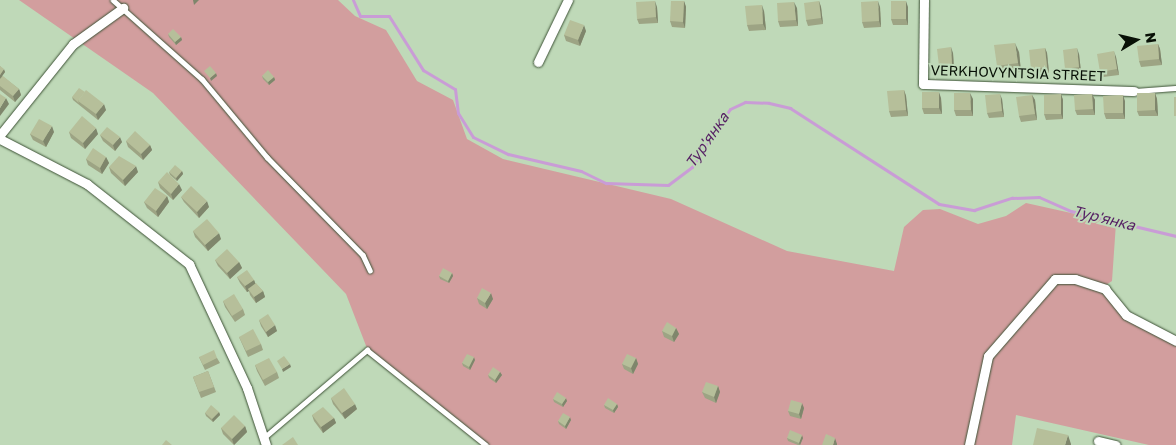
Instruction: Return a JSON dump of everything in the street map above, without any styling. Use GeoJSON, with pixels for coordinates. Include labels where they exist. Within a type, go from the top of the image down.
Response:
{"type":"FeatureCollection","features":[{"type":"Feature","properties":{"kind":"street"},"geometry":{"type":"LineString","coordinates":[[538,62],[568,0]]}},
{"type":"Feature","properties":{"kind":"street","name":"VERKHOVYNTSIA STREET"},"geometry":{"type":"LineString","coordinates":[[924,0],[923,84],[1134,91]]}},
{"type":"Feature","properties":{"kind":"street"},"geometry":{"type":"LineString","coordinates":[[0,135],[73,44],[122,8]]}},
{"type":"Feature","properties":{"kind":"street"},"geometry":{"type":"LineString","coordinates":[[0,139],[87,184],[189,264],[202,284],[212,320],[266,441]]}},
{"type":"Feature","properties":{"kind":"street"},"geometry":{"type":"LineString","coordinates":[[969,445],[988,356],[1055,279],[1074,279],[1105,289],[1126,315],[1176,341]]}},
{"type":"Feature","properties":{"kind":"street"},"geometry":{"type":"LineString","coordinates":[[1098,441],[1116,445]]}},
{"type":"Feature","properties":{"kind":"lane"},"geometry":{"type":"LineString","coordinates":[[113,0],[202,79],[267,157],[363,255],[370,270]]}},
{"type":"Feature","properties":{"kind":"lane"},"geometry":{"type":"LineString","coordinates":[[1134,91],[1176,88]]}},
{"type":"Feature","properties":{"kind":"lane"},"geometry":{"type":"LineString","coordinates":[[266,441],[367,350],[486,445]]}},
{"type":"Feature","properties":{"kind":"shaded area"},"geometry":{"type":"Polygon","coordinates":[[[19,0],[338,0],[355,16],[386,30],[417,81],[453,100],[467,139],[503,159],[671,199],[787,251],[894,271],[904,227],[923,210],[940,209],[978,224],[1006,216],[1026,203],[1116,223],[1112,281],[1106,285],[1121,312],[1176,346],[1176,445],[1149,445],[1016,415],[1012,445],[481,445],[370,356],[346,294],[153,93],[19,0]]]}},
{"type":"Feature","properties":{"kind":"building"},"geometry":{"type":"Polygon","coordinates":[[[655,1],[656,17],[637,19],[636,2],[655,1]]]}},
{"type":"Feature","properties":{"kind":"building"},"geometry":{"type":"Polygon","coordinates":[[[671,1],[684,1],[683,22],[670,21],[671,1]]]}},
{"type":"Feature","properties":{"kind":"building"},"geometry":{"type":"Polygon","coordinates":[[[819,1],[821,18],[806,20],[804,3],[819,1]]]}},
{"type":"Feature","properties":{"kind":"building"},"geometry":{"type":"Polygon","coordinates":[[[878,1],[879,21],[862,22],[861,2],[878,1]]]}},
{"type":"Feature","properties":{"kind":"building"},"geometry":{"type":"Polygon","coordinates":[[[891,1],[906,1],[906,19],[891,19],[891,1]]]}},
{"type":"Feature","properties":{"kind":"building"},"geometry":{"type":"Polygon","coordinates":[[[794,2],[796,20],[778,21],[777,3],[794,2]]]}},
{"type":"Feature","properties":{"kind":"building"},"geometry":{"type":"Polygon","coordinates":[[[762,5],[763,24],[747,25],[745,6],[762,5]]]}},
{"type":"Feature","properties":{"kind":"building"},"geometry":{"type":"Polygon","coordinates":[[[570,20],[584,25],[578,40],[564,35],[570,20]]]}},
{"type":"Feature","properties":{"kind":"building"},"geometry":{"type":"Polygon","coordinates":[[[173,29],[181,37],[175,42],[168,34],[173,29]]]}},
{"type":"Feature","properties":{"kind":"building"},"geometry":{"type":"Polygon","coordinates":[[[1015,43],[1018,63],[997,66],[994,45],[1015,43]]]}},
{"type":"Feature","properties":{"kind":"building"},"geometry":{"type":"Polygon","coordinates":[[[1158,44],[1159,59],[1139,61],[1137,46],[1158,44]]]}},
{"type":"Feature","properties":{"kind":"building"},"geometry":{"type":"Polygon","coordinates":[[[951,47],[952,65],[939,66],[937,49],[951,47]]]}},
{"type":"Feature","properties":{"kind":"building"},"geometry":{"type":"Polygon","coordinates":[[[1045,48],[1047,67],[1031,69],[1029,50],[1045,48]]]}},
{"type":"Feature","properties":{"kind":"building"},"geometry":{"type":"Polygon","coordinates":[[[1077,48],[1079,67],[1065,69],[1063,50],[1077,48]]]}},
{"type":"Feature","properties":{"kind":"building"},"geometry":{"type":"Polygon","coordinates":[[[1114,51],[1117,69],[1100,72],[1097,54],[1114,51]]]}},
{"type":"Feature","properties":{"kind":"building"},"geometry":{"type":"Polygon","coordinates":[[[0,66],[4,69],[0,75],[0,66]]]}},
{"type":"Feature","properties":{"kind":"building"},"geometry":{"type":"Polygon","coordinates":[[[210,66],[216,73],[210,78],[204,71],[210,66]]]}},
{"type":"Feature","properties":{"kind":"building"},"geometry":{"type":"Polygon","coordinates":[[[268,70],[274,77],[268,82],[262,76],[268,70]]]}},
{"type":"Feature","properties":{"kind":"building"},"geometry":{"type":"Polygon","coordinates":[[[3,76],[19,89],[13,96],[0,86],[0,79],[3,76]]]}},
{"type":"Feature","properties":{"kind":"building"},"geometry":{"type":"Polygon","coordinates":[[[79,88],[85,92],[78,101],[79,103],[72,97],[79,88]]]}},
{"type":"Feature","properties":{"kind":"building"},"geometry":{"type":"Polygon","coordinates":[[[86,90],[104,104],[96,114],[78,101],[86,90]]]}},
{"type":"Feature","properties":{"kind":"building"},"geometry":{"type":"Polygon","coordinates":[[[904,90],[906,110],[889,111],[887,91],[904,90]]]}},
{"type":"Feature","properties":{"kind":"building"},"geometry":{"type":"Polygon","coordinates":[[[922,92],[939,92],[939,108],[922,108],[922,92]]]}},
{"type":"Feature","properties":{"kind":"building"},"geometry":{"type":"Polygon","coordinates":[[[954,93],[970,93],[971,110],[954,110],[954,93]]]}},
{"type":"Feature","properties":{"kind":"building"},"geometry":{"type":"Polygon","coordinates":[[[1137,93],[1155,93],[1155,110],[1137,111],[1137,93]]]}},
{"type":"Feature","properties":{"kind":"building"},"geometry":{"type":"Polygon","coordinates":[[[0,94],[6,98],[0,108],[0,94]]]}},
{"type":"Feature","properties":{"kind":"building"},"geometry":{"type":"Polygon","coordinates":[[[1000,94],[1002,111],[987,113],[985,95],[1000,94]]]}},
{"type":"Feature","properties":{"kind":"building"},"geometry":{"type":"Polygon","coordinates":[[[1061,94],[1061,114],[1044,114],[1044,95],[1061,94]]]}},
{"type":"Feature","properties":{"kind":"building"},"geometry":{"type":"Polygon","coordinates":[[[1092,94],[1093,109],[1075,110],[1074,95],[1092,94]]]}},
{"type":"Feature","properties":{"kind":"building"},"geometry":{"type":"Polygon","coordinates":[[[1032,95],[1035,114],[1019,116],[1016,97],[1032,95]]]}},
{"type":"Feature","properties":{"kind":"building"},"geometry":{"type":"Polygon","coordinates":[[[1123,95],[1123,113],[1104,113],[1103,96],[1123,95]]]}},
{"type":"Feature","properties":{"kind":"building"},"geometry":{"type":"Polygon","coordinates":[[[1174,97],[1176,97],[1176,116],[1174,116],[1174,97]]]}},
{"type":"Feature","properties":{"kind":"building"},"geometry":{"type":"Polygon","coordinates":[[[82,116],[96,128],[83,143],[69,132],[82,116]]]}},
{"type":"Feature","properties":{"kind":"building"},"geometry":{"type":"Polygon","coordinates":[[[39,119],[52,126],[43,141],[30,134],[39,119]]]}},
{"type":"Feature","properties":{"kind":"building"},"geometry":{"type":"Polygon","coordinates":[[[107,127],[120,137],[113,145],[100,135],[107,127]]]}},
{"type":"Feature","properties":{"kind":"building"},"geometry":{"type":"Polygon","coordinates":[[[135,131],[150,145],[141,154],[126,141],[135,131]]]}},
{"type":"Feature","properties":{"kind":"building"},"geometry":{"type":"Polygon","coordinates":[[[93,148],[106,157],[100,168],[86,159],[93,148]]]}},
{"type":"Feature","properties":{"kind":"building"},"geometry":{"type":"Polygon","coordinates":[[[119,156],[136,166],[123,180],[109,167],[119,156]]]}},
{"type":"Feature","properties":{"kind":"building"},"geometry":{"type":"Polygon","coordinates":[[[175,165],[182,171],[176,178],[169,172],[175,165]]]}},
{"type":"Feature","properties":{"kind":"building"},"geometry":{"type":"Polygon","coordinates":[[[167,172],[179,184],[171,194],[158,182],[167,172]]]}},
{"type":"Feature","properties":{"kind":"building"},"geometry":{"type":"Polygon","coordinates":[[[191,186],[207,201],[197,212],[181,197],[191,186]]]}},
{"type":"Feature","properties":{"kind":"building"},"geometry":{"type":"Polygon","coordinates":[[[155,188],[167,196],[156,211],[144,202],[155,188]]]}},
{"type":"Feature","properties":{"kind":"building"},"geometry":{"type":"Polygon","coordinates":[[[207,219],[219,233],[205,245],[193,231],[207,219]]]}},
{"type":"Feature","properties":{"kind":"building"},"geometry":{"type":"Polygon","coordinates":[[[227,249],[239,262],[227,273],[215,260],[227,249]]]}},
{"type":"Feature","properties":{"kind":"building"},"geometry":{"type":"Polygon","coordinates":[[[443,268],[452,273],[448,281],[439,276],[443,268]]]}},
{"type":"Feature","properties":{"kind":"building"},"geometry":{"type":"Polygon","coordinates":[[[247,270],[254,280],[245,286],[237,277],[247,270]]]}},
{"type":"Feature","properties":{"kind":"building"},"geometry":{"type":"Polygon","coordinates":[[[256,283],[263,291],[254,297],[248,289],[256,283]]]}},
{"type":"Feature","properties":{"kind":"building"},"geometry":{"type":"Polygon","coordinates":[[[482,288],[491,293],[485,303],[477,298],[482,288]]]}},
{"type":"Feature","properties":{"kind":"building"},"geometry":{"type":"Polygon","coordinates":[[[234,294],[243,309],[232,316],[223,301],[234,294]]]}},
{"type":"Feature","properties":{"kind":"building"},"geometry":{"type":"Polygon","coordinates":[[[268,314],[275,325],[266,332],[259,320],[268,314]]]}},
{"type":"Feature","properties":{"kind":"building"},"geometry":{"type":"Polygon","coordinates":[[[667,322],[676,328],[672,336],[662,331],[667,322]]]}},
{"type":"Feature","properties":{"kind":"building"},"geometry":{"type":"Polygon","coordinates":[[[253,329],[261,344],[246,351],[239,337],[253,329]]]}},
{"type":"Feature","properties":{"kind":"building"},"geometry":{"type":"Polygon","coordinates":[[[214,350],[217,358],[203,365],[199,357],[214,350]]]}},
{"type":"Feature","properties":{"kind":"building"},"geometry":{"type":"Polygon","coordinates":[[[467,354],[474,357],[469,367],[462,363],[467,354]]]}},
{"type":"Feature","properties":{"kind":"building"},"geometry":{"type":"Polygon","coordinates":[[[627,354],[636,358],[631,368],[622,364],[627,354]]]}},
{"type":"Feature","properties":{"kind":"building"},"geometry":{"type":"Polygon","coordinates":[[[284,356],[290,364],[282,369],[277,361],[284,356]]]}},
{"type":"Feature","properties":{"kind":"building"},"geometry":{"type":"Polygon","coordinates":[[[269,358],[277,372],[263,380],[255,365],[269,358]]]}},
{"type":"Feature","properties":{"kind":"building"},"geometry":{"type":"Polygon","coordinates":[[[493,367],[500,372],[495,380],[488,375],[493,367]]]}},
{"type":"Feature","properties":{"kind":"building"},"geometry":{"type":"Polygon","coordinates":[[[208,371],[214,387],[199,392],[193,377],[208,371]]]}},
{"type":"Feature","properties":{"kind":"building"},"geometry":{"type":"Polygon","coordinates":[[[706,382],[718,386],[714,397],[702,392],[706,382]]]}},
{"type":"Feature","properties":{"kind":"building"},"geometry":{"type":"Polygon","coordinates":[[[344,388],[355,404],[342,413],[331,398],[344,388]]]}},
{"type":"Feature","properties":{"kind":"building"},"geometry":{"type":"Polygon","coordinates":[[[557,392],[566,398],[562,404],[553,399],[557,392]]]}},
{"type":"Feature","properties":{"kind":"building"},"geometry":{"type":"Polygon","coordinates":[[[608,398],[617,404],[613,410],[604,405],[608,398]]]}},
{"type":"Feature","properties":{"kind":"building"},"geometry":{"type":"Polygon","coordinates":[[[791,400],[802,403],[799,414],[788,411],[791,400]]]}},
{"type":"Feature","properties":{"kind":"building"},"geometry":{"type":"Polygon","coordinates":[[[211,405],[219,412],[212,419],[205,413],[211,405]]]}},
{"type":"Feature","properties":{"kind":"building"},"geometry":{"type":"Polygon","coordinates":[[[323,407],[334,418],[321,427],[312,415],[323,407]]]}},
{"type":"Feature","properties":{"kind":"building"},"geometry":{"type":"Polygon","coordinates":[[[563,413],[570,417],[565,426],[558,421],[563,413]]]}},
{"type":"Feature","properties":{"kind":"building"},"geometry":{"type":"Polygon","coordinates":[[[234,415],[245,426],[232,439],[221,428],[234,415]]]}},
{"type":"Feature","properties":{"kind":"building"},"geometry":{"type":"Polygon","coordinates":[[[1037,428],[1068,435],[1065,445],[1033,445],[1037,428]]]}},
{"type":"Feature","properties":{"kind":"building"},"geometry":{"type":"Polygon","coordinates":[[[790,430],[802,435],[799,443],[787,438],[790,430]]]}},
{"type":"Feature","properties":{"kind":"building"},"geometry":{"type":"Polygon","coordinates":[[[826,434],[835,438],[833,445],[822,445],[826,434]]]}},
{"type":"Feature","properties":{"kind":"building"},"geometry":{"type":"Polygon","coordinates":[[[293,437],[298,445],[282,445],[293,437]]]}},
{"type":"Feature","properties":{"kind":"building"},"geometry":{"type":"Polygon","coordinates":[[[166,440],[172,445],[162,445],[166,440]]]}},
{"type":"Feature","properties":{"kind":"waterway","name":"Тур'янка"},"geometry":{"type":"LineString","coordinates":[[353,0],[360,16],[389,16],[423,70],[455,89],[458,113],[473,137],[508,154],[581,171],[606,183],[668,185],[692,167],[730,109],[745,102],[769,103],[790,108],[939,204],[974,210],[1012,198],[1039,197],[1071,211],[1176,236]]}}]}
